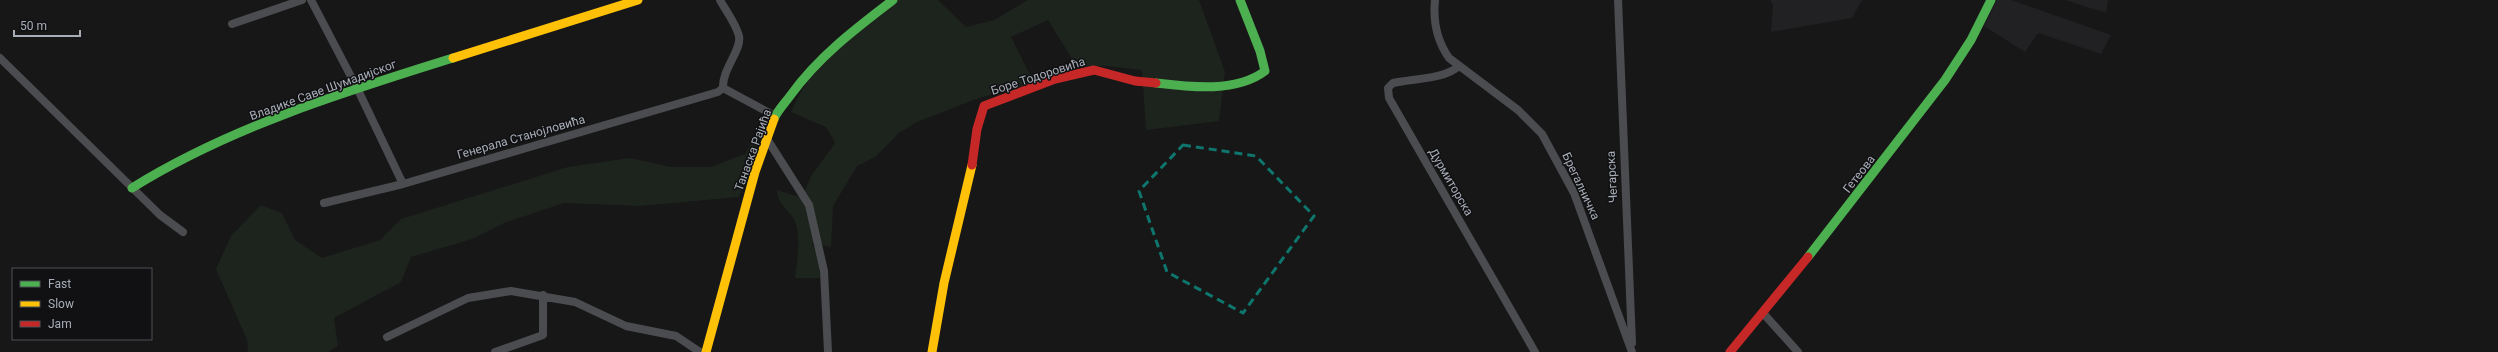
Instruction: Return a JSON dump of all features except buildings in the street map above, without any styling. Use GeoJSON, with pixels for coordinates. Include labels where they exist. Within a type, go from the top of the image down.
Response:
{"type":"FeatureCollection","features":[{"type":"Feature","properties":{"kind":"street"},"geometry":{"type":"LineString","coordinates":[[232,24],[302,0]]}},
{"type":"Feature","properties":{"kind":"street"},"geometry":{"type":"LineString","coordinates":[[311,0],[358,90],[403,184]]}},
{"type":"Feature","properties":{"kind":"street","name":"Владике Саве Шумадијског"},"geometry":{"type":"LineString","coordinates":[[132,188],[171,164],[278,117],[405,73],[638,0]]}},
{"type":"Feature","properties":{"kind":"street"},"geometry":{"type":"LineString","coordinates":[[720,0],[739,37],[738,45],[722,78],[724,88],[775,116]]}},
{"type":"Feature","properties":{"kind":"street","name":"Танаска Рајића"},"geometry":{"type":"LineString","coordinates":[[706,352],[755,172],[775,116],[801,80],[825,55],[853,30],[893,0]]}},
{"type":"Feature","properties":{"kind":"street","name":"Боре Тодоровића"},"geometry":{"type":"LineString","coordinates":[[932,352],[945,274],[971,169],[979,118],[984,106],[1071,76],[1095,70],[1134,81],[1180,86],[1201,87],[1255,80],[1265,71],[1260,51],[1240,0]]}},
{"type":"Feature","properties":{"kind":"street","name":"Брегалничка"},"geometry":{"type":"LineString","coordinates":[[1435,0],[1435,26],[1442,48],[1448,58],[1518,110],[1542,134],[1574,193],[1632,352]]}},
{"type":"Feature","properties":{"kind":"street","name":"Чегарска"},"geometry":{"type":"LineString","coordinates":[[1618,0],[1632,352]]}},
{"type":"Feature","properties":{"kind":"street","name":"Гетеова"},"geometry":{"type":"LineString","coordinates":[[1730,352],[1763,313],[1920,114],[1964,50],[1986,14],[1991,0]]}},
{"type":"Feature","properties":{"kind":"street"},"geometry":{"type":"LineString","coordinates":[[0,58],[160,215],[183,232]]}},
{"type":"Feature","properties":{"kind":"street","name":"Дурмиторска"},"geometry":{"type":"LineString","coordinates":[[1459,66],[1453,71],[1438,76],[1393,83],[1388,88],[1389,98],[1535,352]]}},
{"type":"Feature","properties":{"kind":"street","name":"Генерала Станојловића"},"geometry":{"type":"LineString","coordinates":[[324,203],[403,184],[718,92],[724,88]]}},
{"type":"Feature","properties":{"kind":"street"},"geometry":{"type":"LineString","coordinates":[[767,139],[809,205],[824,271],[828,352]]}},
{"type":"Feature","properties":{"kind":"street"},"geometry":{"type":"LineString","coordinates":[[387,337],[468,298],[511,291],[543,295],[575,302],[626,326],[676,336],[700,352]]}},
{"type":"Feature","properties":{"kind":"street"},"geometry":{"type":"LineString","coordinates":[[495,352],[543,335],[543,295]]}},
{"type":"Feature","properties":{"kind":"street"},"geometry":{"type":"LineString","coordinates":[[1763,313],[1798,352]]}},
{"type":"Feature","properties":{"kind":"highlighted area"},"geometry":{"type":"Polygon","coordinates":[[[1183,145],[1256,156],[1314,216],[1243,313],[1167,272],[1139,191],[1183,145]]]}},
{"type":"Feature","properties":{"kind":"shaded area"},"geometry":{"type":"Polygon","coordinates":[[[896,0],[938,0],[966,27],[994,20],[1028,0],[1199,0],[1225,72],[1219,121],[1146,130],[1142,70],[1107,66],[1077,67],[1048,20],[1011,37],[1034,83],[976,99],[917,122],[899,133],[875,157],[857,166],[833,206],[831,247],[812,243],[819,260],[820,278],[795,278],[798,251],[796,224],[782,205],[777,190],[802,198],[811,176],[835,143],[826,127],[791,112],[810,78],[836,49],[850,36],[896,0]]]}},
{"type":"Feature","properties":{"kind":"shaded area"},"geometry":{"type":"Polygon","coordinates":[[[1770,0],[1862,0],[1852,18],[1771,32],[1773,5],[1770,0]]]}},
{"type":"Feature","properties":{"kind":"shaded area"},"geometry":{"type":"Polygon","coordinates":[[[1997,0],[2011,0],[2111,35],[2101,54],[2038,33],[2025,52],[1984,26],[1997,0]]]}},
{"type":"Feature","properties":{"kind":"shaded area"},"geometry":{"type":"Polygon","coordinates":[[[2065,0],[2108,0],[2106,13],[2065,0]]]}},
{"type":"Feature","properties":{"kind":"shaded area"},"geometry":{"type":"Polygon","coordinates":[[[768,116],[739,197],[640,206],[564,203],[504,223],[472,239],[411,257],[401,282],[334,318],[338,346],[328,352],[248,352],[247,340],[216,269],[231,236],[261,205],[282,213],[295,240],[322,258],[380,240],[401,219],[568,167],[630,158],[671,167],[711,167],[745,154],[768,116]]]}},
{"type":"Feature","properties":{"kind":"traffic: fast"},"geometry":{"type":"LineString","coordinates":[[774,119],[779,110],[801,82],[825,56],[851,33],[893,0]]}},
{"type":"Feature","properties":{"kind":"traffic: fast"},"geometry":{"type":"LineString","coordinates":[[1156,83],[1198,87],[1227,86],[1241,83],[1265,71],[1260,51],[1240,0]]}},
{"type":"Feature","properties":{"kind":"traffic: fast"},"geometry":{"type":"LineString","coordinates":[[1808,257],[1945,80],[1971,40],[1991,0]]}},
{"type":"Feature","properties":{"kind":"traffic: fast"},"geometry":{"type":"LineString","coordinates":[[132,188],[169,166],[248,129],[329,98],[453,58]]}},
{"type":"Feature","properties":{"kind":"traffic: slow"},"geometry":{"type":"LineString","coordinates":[[453,58],[638,0]]}},
{"type":"Feature","properties":{"kind":"traffic: slow"},"geometry":{"type":"LineString","coordinates":[[706,352],[755,172],[774,119]]}},
{"type":"Feature","properties":{"kind":"traffic: slow"},"geometry":{"type":"LineString","coordinates":[[932,352],[944,283],[972,165]]}},
{"type":"Feature","properties":{"kind":"traffic: jam"},"geometry":{"type":"LineString","coordinates":[[972,165],[977,129],[984,106],[1055,79],[1094,70],[1135,81],[1156,83]]}},
{"type":"Feature","properties":{"kind":"traffic: jam"},"geometry":{"type":"LineString","coordinates":[[1730,352],[1808,257]]}}]}
